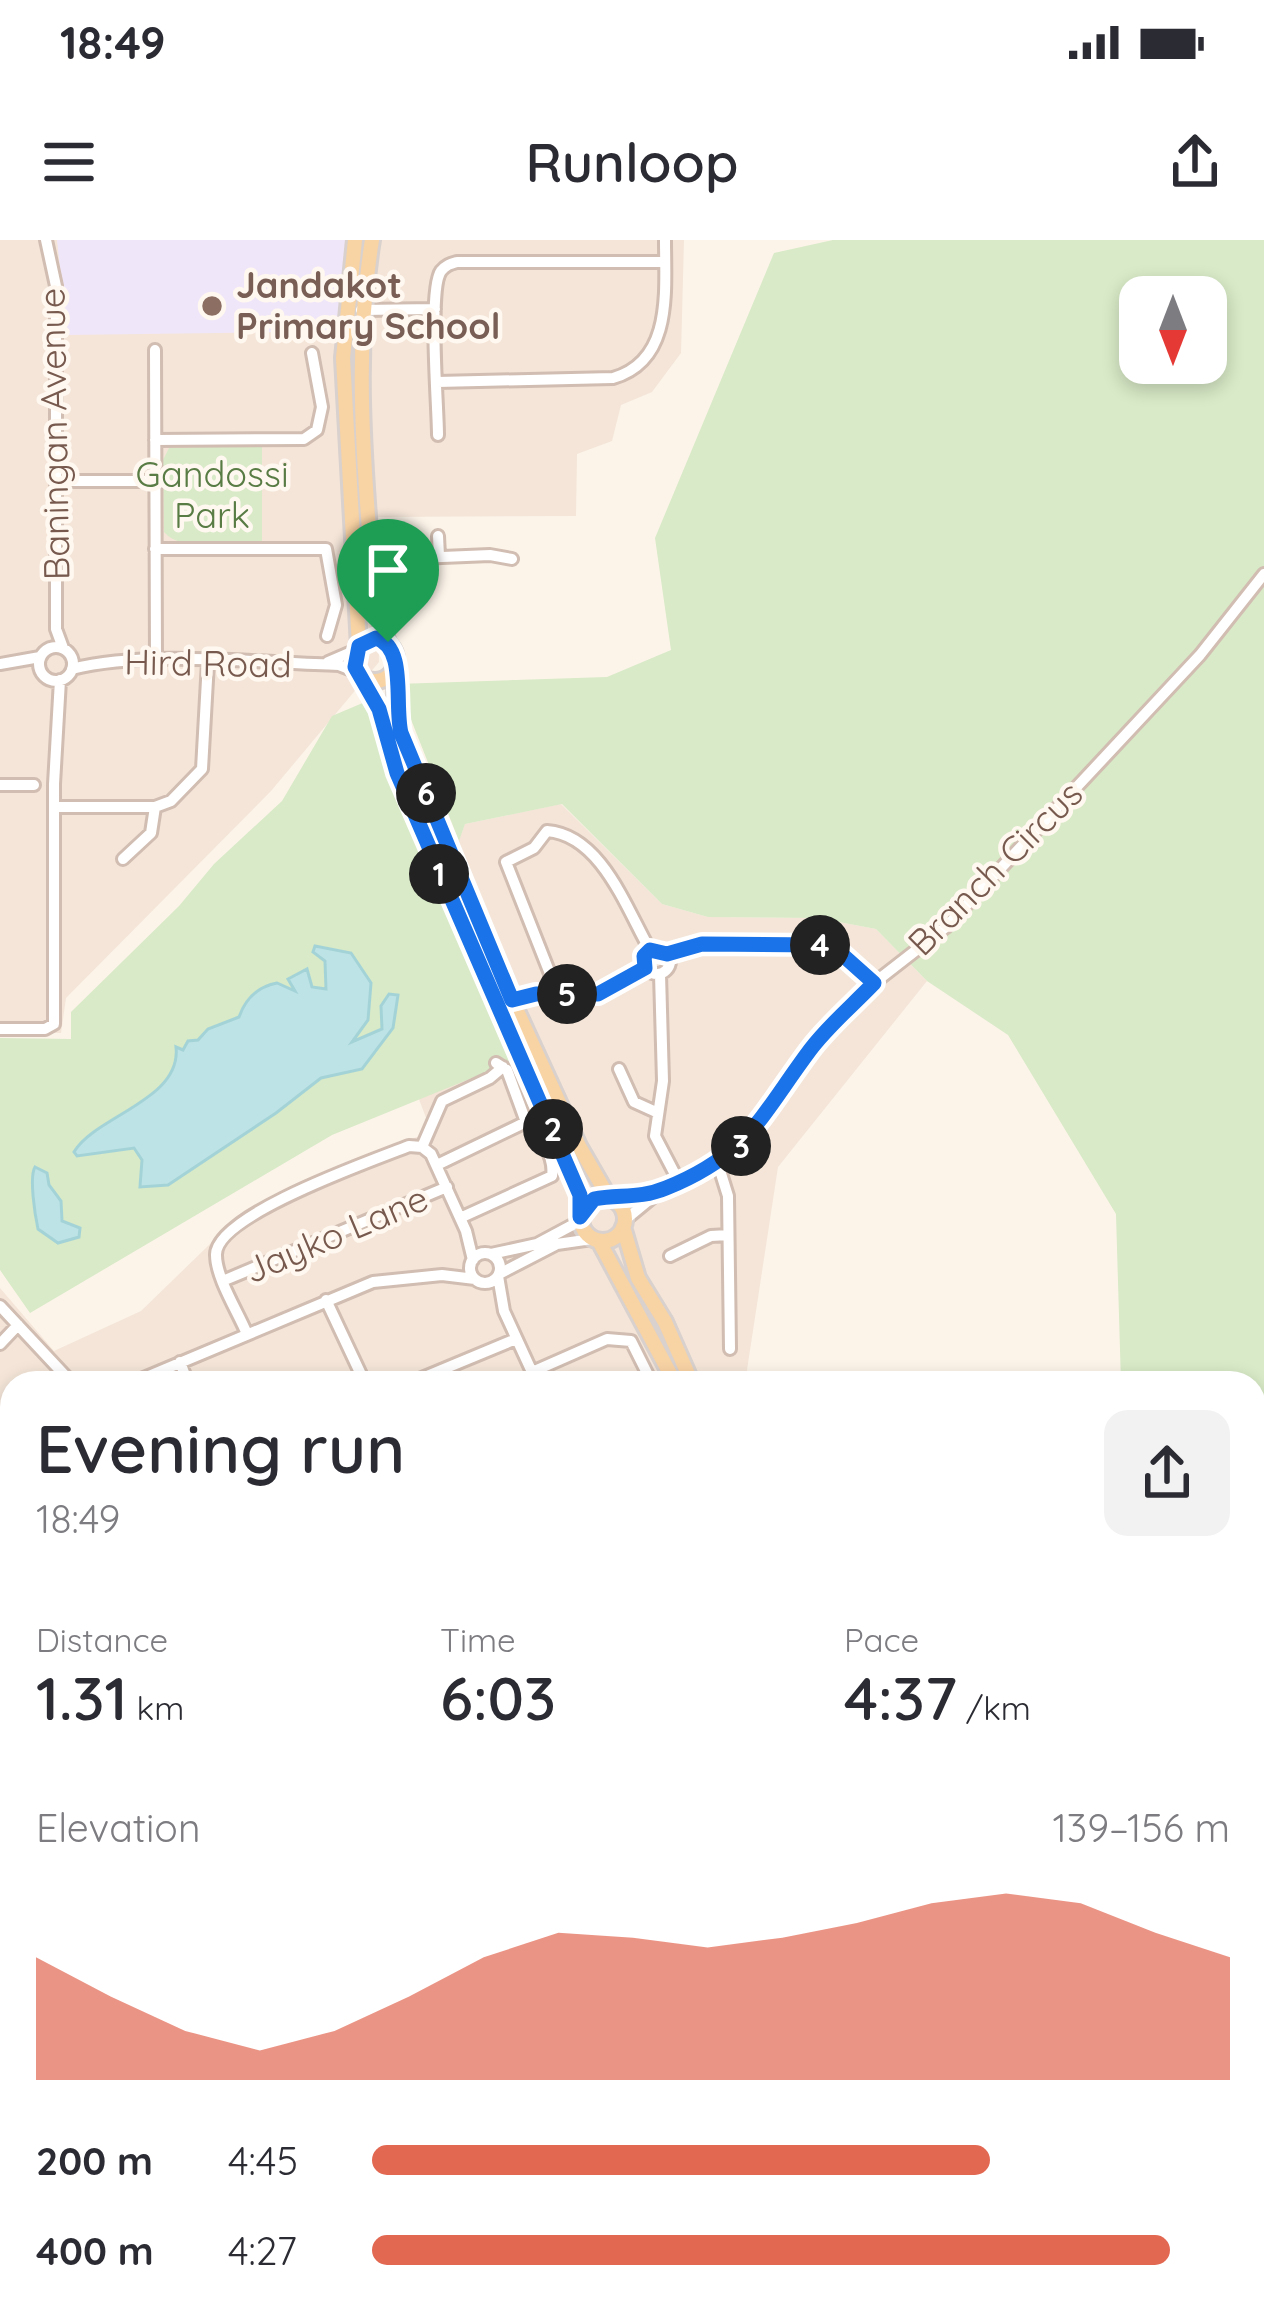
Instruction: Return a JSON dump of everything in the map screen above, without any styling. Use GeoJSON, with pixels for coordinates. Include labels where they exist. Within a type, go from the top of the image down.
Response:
{"type":"FeatureCollection","features":[{"type":"Feature","properties":{"kind":"main road"},"geometry":{"type":"LineString","coordinates":[[355,240],[345,310],[345,430],[359,674],[379,709],[397,773],[580,1195],[580,1219],[668,1371]]}},
{"type":"Feature","properties":{"kind":"main road"},"geometry":{"type":"LineString","coordinates":[[372,240],[363,310],[364,464],[377,618],[396,653],[395,703],[401,733],[512,1000],[579,1146],[613,1200],[638,1278],[687,1371]]}},
{"type":"Feature","properties":{"kind":"main road"},"geometry":{"type":"LineString","coordinates":[[357,648],[370,639],[388,642]]}},
{"type":"Feature","properties":{"kind":"main road"},"geometry":{"type":"LineString","coordinates":[[359,674],[381,681],[396,666]]}},
{"type":"Feature","properties":{"kind":"main road"},"geometry":{"type":"LineString","coordinates":[[580,1219],[587,1203],[613,1200]]}},
{"type":"Feature","properties":{"kind":"main road"},"geometry":{"type":"LineString","coordinates":[[596,1240],[614,1238],[624,1224]]}},
{"type":"Feature","properties":{"kind":"street","name":"Baningan Avenue"},"geometry":{"type":"LineString","coordinates":[[46,240],[56,286],[56,629],[69,658]]}},
{"type":"Feature","properties":{"kind":"street"},"geometry":{"type":"LineString","coordinates":[[437,382],[613,378],[634,372],[653,350],[662,323],[664,240]]}},
{"type":"Feature","properties":{"kind":"street"},"geometry":{"type":"LineString","coordinates":[[439,435],[435,309],[437,277],[444,267],[458,262],[665,262]]}},
{"type":"Feature","properties":{"kind":"street"},"geometry":{"type":"LineString","coordinates":[[345,310],[435,309]]}},
{"type":"Feature","properties":{"kind":"street"},"geometry":{"type":"LineString","coordinates":[[155,350],[156,662]]}},
{"type":"Feature","properties":{"kind":"street"},"geometry":{"type":"LineString","coordinates":[[155,440],[304,439],[316,430],[322,407],[312,352]]}},
{"type":"Feature","properties":{"kind":"street"},"geometry":{"type":"LineString","coordinates":[[57,481],[154,482]]}},
{"type":"Feature","properties":{"kind":"street"},"geometry":{"type":"LineString","coordinates":[[438,536],[439,556]]}},
{"type":"Feature","properties":{"kind":"street"},"geometry":{"type":"LineString","coordinates":[[155,549],[326,549],[336,604],[327,636]]}},
{"type":"Feature","properties":{"kind":"street"},"geometry":{"type":"LineString","coordinates":[[370,560],[512,559]]}},
{"type":"Feature","properties":{"kind":"street","name":"Branch Circus"},"geometry":{"type":"LineString","coordinates":[[613,1200],[662,1190],[718,1164],[741,1146],[813,1046],[874,983],[946,927],[1200,655],[1264,574]]}},
{"type":"Feature","properties":{"kind":"street","name":"Baningan Avenue"},"geometry":{"type":"LineString","coordinates":[[45,652],[56,629]]}},
{"type":"Feature","properties":{"kind":"street","name":"Hird Road"},"geometry":{"type":"LineString","coordinates":[[320,665],[357,648]]}},
{"type":"Feature","properties":{"kind":"street"},"geometry":{"type":"LineString","coordinates":[[0,1029],[54,1024],[56,700],[45,652]]}},
{"type":"Feature","properties":{"kind":"street","name":"Hird Road"},"geometry":{"type":"LineString","coordinates":[[23,663],[45,652],[96,663],[320,665],[359,674]]}},
{"type":"Feature","properties":{"kind":"street"},"geometry":{"type":"LineString","coordinates":[[50,677],[69,658]]}},
{"type":"Feature","properties":{"kind":"street"},"geometry":{"type":"LineString","coordinates":[[54,807],[154,807],[171,801],[202,769],[208,662]]}},
{"type":"Feature","properties":{"kind":"street"},"geometry":{"type":"LineString","coordinates":[[0,664],[23,663],[50,677]]}},
{"type":"Feature","properties":{"kind":"street"},"geometry":{"type":"LineString","coordinates":[[0,785],[34,785]]}},
{"type":"Feature","properties":{"kind":"street"},"geometry":{"type":"LineString","coordinates":[[123,859],[151,833],[154,807]]}},
{"type":"Feature","properties":{"kind":"street"},"geometry":{"type":"LineString","coordinates":[[558,994],[506,862],[534,848],[547,831],[577,837],[615,885],[650,950],[667,954],[702,944],[820,945],[837,950],[874,983]]}},
{"type":"Feature","properties":{"kind":"street"},"geometry":{"type":"LineString","coordinates":[[645,968],[644,956],[650,950]]}},
{"type":"Feature","properties":{"kind":"street"},"geometry":{"type":"LineString","coordinates":[[667,954],[668,966],[660,974],[663,1082],[655,1136],[679,1182]]}},
{"type":"Feature","properties":{"kind":"street"},"geometry":{"type":"LineString","coordinates":[[512,1000],[598,994],[645,968]]}},
{"type":"Feature","properties":{"kind":"street"},"geometry":{"type":"LineString","coordinates":[[645,968],[660,974]]}},
{"type":"Feature","properties":{"kind":"street"},"geometry":{"type":"LineString","coordinates":[[422,1147],[442,1101],[490,1078],[500,1065],[523,1102],[526,1122],[540,1137],[553,1167],[552,1177],[460,1218]]}},
{"type":"Feature","properties":{"kind":"street"},"geometry":{"type":"LineString","coordinates":[[619,1069],[634,1102],[656,1112]]}},
{"type":"Feature","properties":{"kind":"street"},"geometry":{"type":"LineString","coordinates":[[436,1166],[526,1122]]}},
{"type":"Feature","properties":{"kind":"street"},"geometry":{"type":"LineString","coordinates":[[247,1334],[216,1259],[217,1247],[254,1211],[409,1146],[422,1147],[436,1166],[466,1231],[478,1281],[504,1311]]}},
{"type":"Feature","properties":{"kind":"street"},"geometry":{"type":"LineString","coordinates":[[718,1164],[728,1196],[730,1348]]}},
{"type":"Feature","properties":{"kind":"street","name":"Jayko Lane"},"geometry":{"type":"LineString","coordinates":[[225,1280],[446,1186]]}},
{"type":"Feature","properties":{"kind":"street","name":"Branch Circus"},"geometry":{"type":"LineString","coordinates":[[624,1224],[662,1190]]}},
{"type":"Feature","properties":{"kind":"street"},"geometry":{"type":"LineString","coordinates":[[442,1275],[489,1254],[537,1244],[580,1219]]}},
{"type":"Feature","properties":{"kind":"street"},"geometry":{"type":"LineString","coordinates":[[466,1231],[500,1264],[504,1311],[531,1371]]}},
{"type":"Feature","properties":{"kind":"street"},"geometry":{"type":"LineString","coordinates":[[670,1256],[712,1236],[728,1235]]}},
{"type":"Feature","properties":{"kind":"street"},"geometry":{"type":"LineString","coordinates":[[159,1371],[373,1282],[442,1275],[478,1281],[557,1244],[596,1240]]}},
{"type":"Feature","properties":{"kind":"street"},"geometry":{"type":"LineString","coordinates":[[326,1300],[359,1371]]}},
{"type":"Feature","properties":{"kind":"street"},"geometry":{"type":"LineString","coordinates":[[0,1306],[61,1371]]}},
{"type":"Feature","properties":{"kind":"street"},"geometry":{"type":"LineString","coordinates":[[0,1344],[18,1325]]}},
{"type":"Feature","properties":{"kind":"street"},"geometry":{"type":"LineString","coordinates":[[546,1371],[607,1339],[624,1337],[646,1371]]}},
{"type":"Feature","properties":{"kind":"street"},"geometry":{"type":"LineString","coordinates":[[442,1371],[516,1339]]}},
{"type":"Feature","properties":{"kind":"street"},"geometry":{"type":"LineString","coordinates":[[180,1362],[183,1371]]}},
{"type":"Feature","properties":{"kind":"shaded area"},"geometry":{"type":"Polygon","coordinates":[[[0,240],[684,240],[681,353],[652,392],[621,405],[612,441],[577,454],[576,516],[375,517],[379,662],[271,791],[66,998],[61,1033],[0,1032],[0,240]]]}},
{"type":"Feature","properties":{"kind":"shaded area","name":"Jandakot Primary School"},"geometry":{"type":"Polygon","coordinates":[[[57,240],[368,240],[355,331],[67,335],[57,240]]]}},
{"type":"Feature","properties":{"kind":"shaded area"},"geometry":{"type":"Polygon","coordinates":[[[561,804],[662,904],[708,917],[818,918],[876,929],[927,981],[778,1167],[747,1371],[0,1371],[0,1288],[54,1351],[141,1311],[245,1210],[431,1131],[411,1078],[515,1038],[449,867],[465,824],[561,804]]]}},
{"type":"Feature","properties":{"kind":"green space"},"geometry":{"type":"Polygon","coordinates":[[[833,240],[1264,240],[1264,1371],[1121,1371],[1116,1214],[1008,1035],[927,981],[876,929],[818,918],[708,917],[662,904],[562,804],[465,824],[459,841],[397,684],[607,677],[671,650],[655,538],[774,253],[833,240]]]}},
{"type":"Feature","properties":{"kind":"green space","name":"Gandossi Park"},"geometry":{"type":"Polygon","coordinates":[[[262,445],[262,542],[196,545],[164,532],[163,460],[169,448],[262,445]]]}},
{"type":"Feature","properties":{"kind":"green space"},"geometry":{"type":"Polygon","coordinates":[[[372,699],[516,1060],[332,1135],[30,1313],[0,1270],[0,1038],[71,1039],[71,1012],[282,801],[332,716],[372,699]]]}},
{"type":"Feature","properties":{"kind":"water"},"geometry":{"type":"Polygon","coordinates":[[[315,946],[351,953],[371,983],[368,1020],[352,1042],[382,1029],[381,1006],[389,994],[398,995],[393,1028],[362,1069],[321,1078],[168,1185],[140,1187],[142,1160],[134,1148],[77,1156],[74,1152],[85,1139],[166,1081],[176,1047],[183,1050],[188,1041],[198,1040],[208,1029],[239,1017],[257,991],[277,983],[295,991],[288,979],[307,969],[312,987],[326,989],[325,961],[313,952],[315,946]]]}},
{"type":"Feature","properties":{"kind":"water"},"geometry":{"type":"Polygon","coordinates":[[[35,1167],[47,1173],[61,1201],[62,1221],[80,1228],[79,1237],[58,1243],[38,1229],[35,1167]]]}},
{"type":"Feature","properties":{"kind":"place","name":"Jandakot Primary School"},"geometry":{"type":"Point","coordinates":[212,306]}},
{"type":"Feature","properties":{"kind":"route"},"geometry":{"type":"LineString","coordinates":[[364,641],[388,642],[397,659],[395,703],[401,733],[512,1000],[536,994],[598,994],[645,968],[644,956],[650,950],[667,954],[702,944],[828,946],[874,983],[813,1046],[741,1146],[718,1164],[662,1190],[616,1201],[594,1199],[580,1217],[580,1195],[397,773],[379,709],[355,667],[356,650],[364,641]]}}]}
